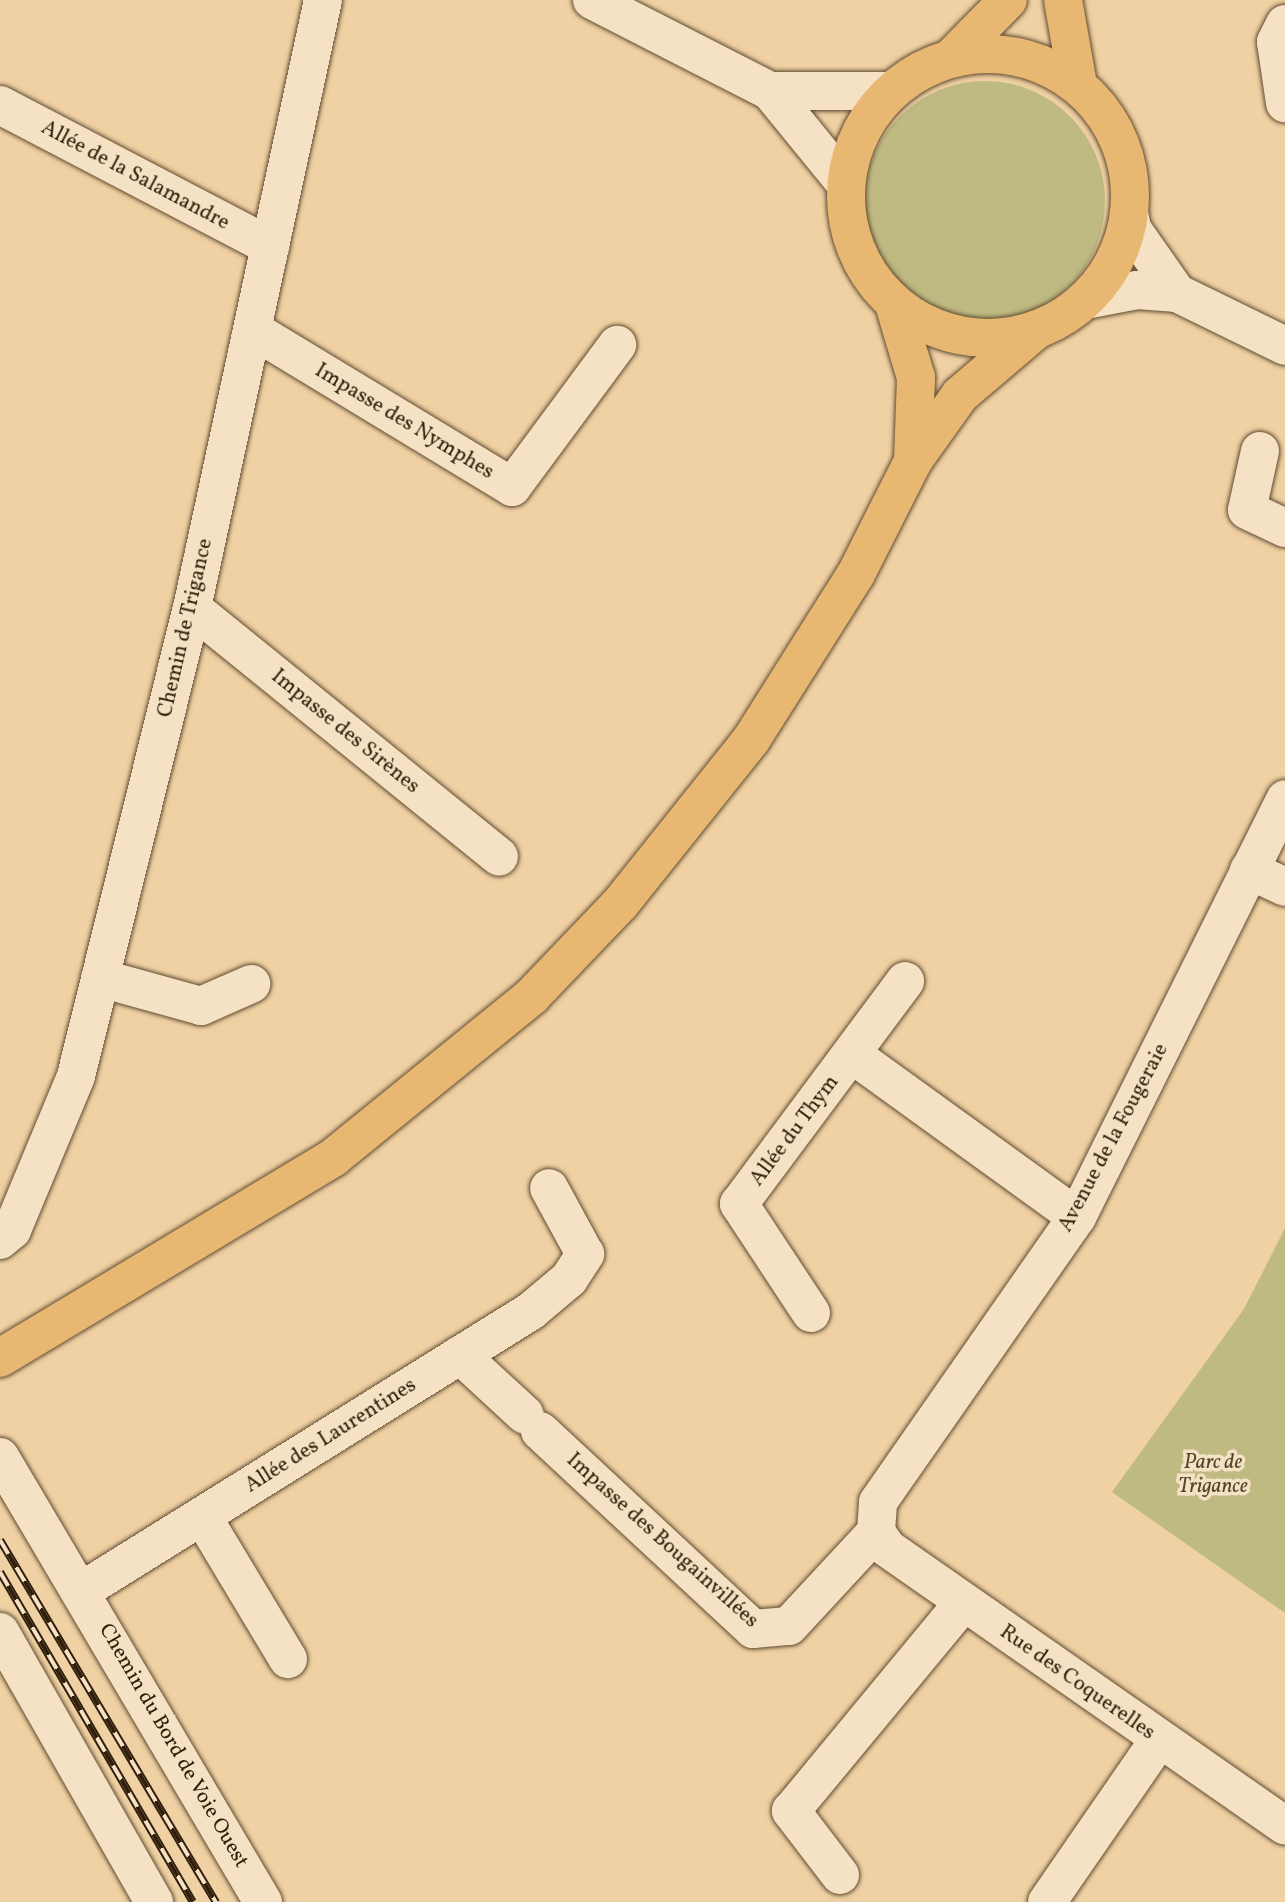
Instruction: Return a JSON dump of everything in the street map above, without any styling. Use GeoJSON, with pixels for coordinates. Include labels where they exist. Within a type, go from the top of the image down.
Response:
{"type":"FeatureCollection","features":[{"type":"Feature","properties":{"kind":"main road"},"geometry":{"type":"LineString","coordinates":[[1008,0],[951,58],[890,91],[868,118],[845,183],[848,228],[865,270],[894,304],[961,337],[1035,330]]}},
{"type":"Feature","properties":{"kind":"main road"},"geometry":{"type":"LineString","coordinates":[[1063,0],[1078,85]]}},
{"type":"Feature","properties":{"kind":"main road"},"geometry":{"type":"LineString","coordinates":[[6,1354],[334,1157],[532,996],[621,904],[751,740],[856,573],[913,461],[960,396],[1035,330],[1085,300],[1121,246],[1129,213],[1120,143],[1078,85],[1040,62],[995,53],[951,58]]}},
{"type":"Feature","properties":{"kind":"main road"},"geometry":{"type":"LineString","coordinates":[[894,304],[916,378],[913,461]]}},
{"type":"Feature","properties":{"kind":"street","name":"Chemin de Trigance"},"geometry":{"type":"LineString","coordinates":[[0,1240],[12,1230],[76,1076],[192,608],[323,0]]}},
{"type":"Feature","properties":{"kind":"street"},"geometry":{"type":"LineString","coordinates":[[592,0],[770,91],[845,183]]}},
{"type":"Feature","properties":{"kind":"street"},"geometry":{"type":"LineString","coordinates":[[1285,24],[1276,41],[1285,103]]}},
{"type":"Feature","properties":{"kind":"street"},"geometry":{"type":"LineString","coordinates":[[770,91],[890,91]]}},
{"type":"Feature","properties":{"kind":"street","name":"Allée de la Salamandre"},"geometry":{"type":"LineString","coordinates":[[0,105],[270,246]]}},
{"type":"Feature","properties":{"kind":"street"},"geometry":{"type":"LineString","coordinates":[[1129,213],[1132,229],[1177,293]]}},
{"type":"Feature","properties":{"kind":"street"},"geometry":{"type":"LineString","coordinates":[[1085,300],[1137,290],[1177,293],[1285,346]]}},
{"type":"Feature","properties":{"kind":"street","name":"Impasse des Nymphes"},"geometry":{"type":"LineString","coordinates":[[253,330],[512,487],[617,345]]}},
{"type":"Feature","properties":{"kind":"street"},"geometry":{"type":"LineString","coordinates":[[1260,451],[1247,509],[1285,528]]}},
{"type":"Feature","properties":{"kind":"street","name":"Impasse des Sirènes"},"geometry":{"type":"LineString","coordinates":[[192,608],[499,857]]}},
{"type":"Feature","properties":{"kind":"street","name":"Avenue de la Fougeraie"},"geometry":{"type":"LineString","coordinates":[[876,1532],[878,1502],[1077,1217],[1285,799]]}},
{"type":"Feature","properties":{"kind":"street"},"geometry":{"type":"LineString","coordinates":[[1250,870],[1285,887]]}},
{"type":"Feature","properties":{"kind":"street"},"geometry":{"type":"LineString","coordinates":[[100,978],[201,1006],[251,984]]}},
{"type":"Feature","properties":{"kind":"street","name":"Allée du Thym"},"geometry":{"type":"LineString","coordinates":[[811,1313],[739,1204],[853,1055],[905,981]]}},
{"type":"Feature","properties":{"kind":"street","name":"Allée du Thym"},"geometry":{"type":"LineString","coordinates":[[853,1055],[1077,1217]]}},
{"type":"Feature","properties":{"kind":"street","name":"Allée des Laurentines"},"geometry":{"type":"LineString","coordinates":[[83,1590],[531,1311],[569,1279],[585,1254],[549,1188]]}},
{"type":"Feature","properties":{"kind":"street","name":"Impasse des Bougainvillées"},"geometry":{"type":"LineString","coordinates":[[460,1355],[753,1629],[789,1626],[876,1532]]}},
{"type":"Feature","properties":{"kind":"street","name":"Chemin du Bord de Voie Ouest"},"geometry":{"type":"LineString","coordinates":[[0,1457],[83,1590],[263,1902]]}},
{"type":"Feature","properties":{"kind":"street"},"geometry":{"type":"LineString","coordinates":[[202,1516],[288,1659]]}},
{"type":"Feature","properties":{"kind":"street","name":"Rue des Coquerelles"},"geometry":{"type":"LineString","coordinates":[[876,1532],[887,1548],[1158,1741],[1285,1826]]}},
{"type":"Feature","properties":{"kind":"street"},"geometry":{"type":"LineString","coordinates":[[840,1875],[791,1811],[964,1602]]}},
{"type":"Feature","properties":{"kind":"street"},"geometry":{"type":"LineString","coordinates":[[0,1632],[154,1902]]}},
{"type":"Feature","properties":{"kind":"street"},"geometry":{"type":"LineString","coordinates":[[1047,1902],[1158,1741]]}},
{"type":"Feature","properties":{"kind":"green space"},"geometry":{"type":"Polygon","coordinates":[[[973,81],[997,81],[1042,95],[1070,116],[1085,134],[1096,155],[1103,178],[1103,224],[1096,247],[1085,268],[1070,286],[1042,307],[1020,316],[997,321],[973,321],[928,307],[909,294],[892,277],[879,258],[870,236],[865,213],[865,189],[879,144],[892,125],[909,108],[928,95],[950,86],[973,81]]]}},
{"type":"Feature","properties":{"kind":"green space","name":"Parc de Trigance"},"geometry":{"type":"Polygon","coordinates":[[[1285,1228],[1285,1613],[1112,1492],[1244,1309],[1285,1228]]]}},
{"type":"Feature","properties":{"kind":"railway"},"geometry":{"type":"LineString","coordinates":[[0,1540],[216,1902]]}},
{"type":"Feature","properties":{"kind":"railway"},"geometry":{"type":"LineString","coordinates":[[0,1572],[193,1902]]}}]}
